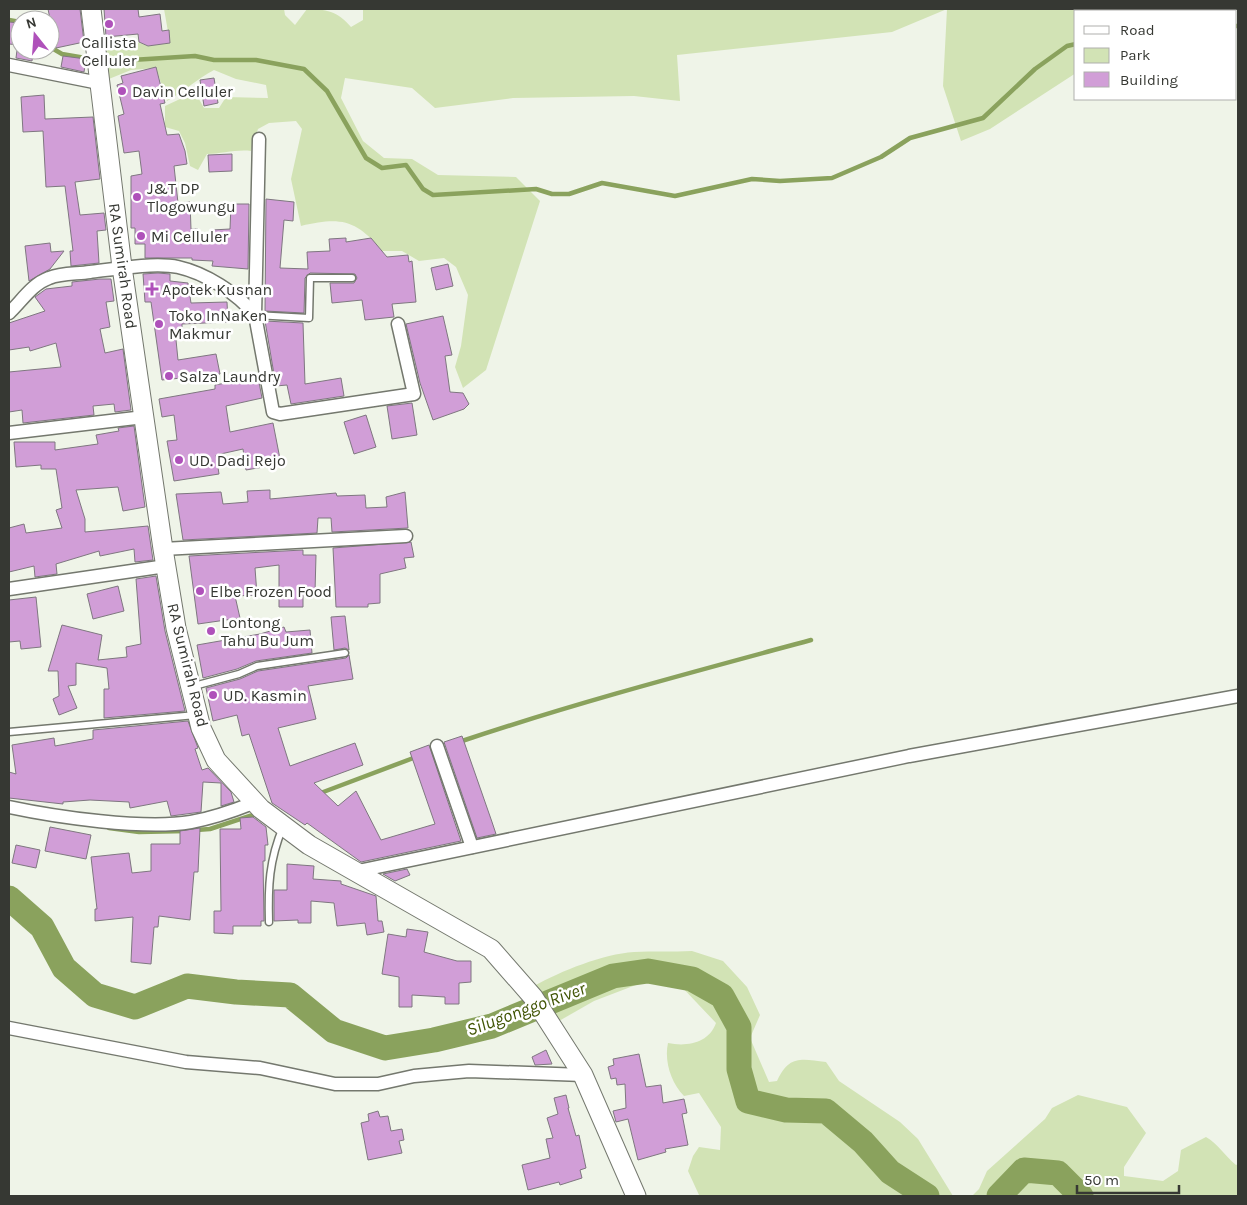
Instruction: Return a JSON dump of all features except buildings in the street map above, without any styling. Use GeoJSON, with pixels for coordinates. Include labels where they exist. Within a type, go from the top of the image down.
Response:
{"type":"FeatureCollection","features":[{"type":"Feature","properties":{"kind":"main road","name":"RA Sumirah Road"},"geometry":{"type":"LineString","coordinates":[[91,9],[122,267],[176,628],[198,715],[216,760],[256,805],[309,846],[358,872],[490,949],[533,997],[583,1075],[636,1196]]}},
{"type":"Feature","properties":{"kind":"street"},"geometry":{"type":"LineString","coordinates":[[9,65],[98,68]]}},
{"type":"Feature","properties":{"kind":"street"},"geometry":{"type":"LineString","coordinates":[[259,139],[255,315],[271,407],[277,414],[414,394],[398,324]]}},
{"type":"Feature","properties":{"kind":"street"},"geometry":{"type":"LineString","coordinates":[[9,313],[33,289],[49,277],[122,267],[177,267],[210,280],[227,290],[243,301],[255,315]]}},
{"type":"Feature","properties":{"kind":"street"},"geometry":{"type":"LineString","coordinates":[[9,433],[144,417]]}},
{"type":"Feature","properties":{"kind":"street"},"geometry":{"type":"LineString","coordinates":[[9,589],[165,557],[406,536]]}},
{"type":"Feature","properties":{"kind":"street"},"geometry":{"type":"LineString","coordinates":[[358,872],[909,756],[1238,696]]}},
{"type":"Feature","properties":{"kind":"street"},"geometry":{"type":"LineString","coordinates":[[437,746],[472,847]]}},
{"type":"Feature","properties":{"kind":"street"},"geometry":{"type":"LineString","coordinates":[[9,807],[135,823],[189,822],[256,805]]}},
{"type":"Feature","properties":{"kind":"street"},"geometry":{"type":"LineString","coordinates":[[9,1028],[186,1062],[260,1068],[336,1084],[378,1084],[414,1076],[469,1071],[583,1075]]}},
{"type":"Feature","properties":{"kind":"lane"},"geometry":{"type":"LineString","coordinates":[[255,315],[309,318],[310,278],[352,278]]}},
{"type":"Feature","properties":{"kind":"lane"},"geometry":{"type":"LineString","coordinates":[[190,687],[239,674],[257,666],[345,653]]}},
{"type":"Feature","properties":{"kind":"lane"},"geometry":{"type":"LineString","coordinates":[[9,732],[198,715]]}},
{"type":"Feature","properties":{"kind":"lane"},"geometry":{"type":"LineString","coordinates":[[268,922],[268,891],[273,851],[284,826]]}},
{"type":"Feature","properties":{"kind":"green space"},"geometry":{"type":"Polygon","coordinates":[[[164,9],[284,9],[285,15],[295,25],[307,9],[320,10],[336,14],[351,27],[363,20],[363,9],[947,9],[892,32],[677,55],[680,101],[634,96],[513,98],[435,108],[412,88],[345,78],[341,98],[363,141],[384,158],[412,159],[438,175],[516,177],[540,201],[486,370],[463,388],[455,367],[461,346],[468,295],[456,267],[444,258],[419,261],[402,251],[382,251],[364,232],[346,223],[326,222],[301,226],[291,179],[302,129],[296,121],[269,123],[258,129],[251,151],[207,154],[198,170],[190,166],[185,143],[179,131],[165,127],[165,106],[195,92],[204,108],[219,108],[226,97],[268,98],[266,85],[236,79],[214,70],[167,101],[156,68],[131,70],[104,81],[101,41],[131,40],[148,46],[170,43],[164,9]]]}},
{"type":"Feature","properties":{"kind":"green space"},"geometry":{"type":"Polygon","coordinates":[[[947,9],[1160,10],[1074,10],[1074,74],[990,129],[961,141],[943,86],[947,9]]]}},
{"type":"Feature","properties":{"kind":"green space"},"geometry":{"type":"Polygon","coordinates":[[[692,951],[723,961],[747,987],[760,1015],[750,1038],[769,1082],[777,1081],[791,1063],[803,1060],[826,1062],[839,1081],[900,1122],[918,1139],[953,1196],[699,1195],[688,1171],[693,1156],[699,1147],[720,1150],[721,1127],[699,1093],[684,1096],[679,1091],[672,1078],[667,1050],[668,1043],[690,1044],[703,1039],[713,1030],[716,1023],[679,984],[641,983],[594,1001],[559,1021],[534,986],[569,969],[622,953],[692,951]]]}},
{"type":"Feature","properties":{"kind":"green space"},"geometry":{"type":"Polygon","coordinates":[[[1078,1095],[1127,1107],[1146,1133],[1124,1167],[1124,1176],[1163,1181],[1178,1171],[1181,1150],[1206,1137],[1236,1165],[1238,1164],[1238,1196],[972,1196],[979,1189],[987,1171],[1045,1119],[1052,1108],[1078,1095]]]}},
{"type":"Feature","properties":{"kind":"waterway"},"geometry":{"type":"LineString","coordinates":[[102,60],[116,61],[195,56],[214,60],[256,60],[304,69],[327,91],[366,158],[382,168],[406,165],[423,189],[433,195],[536,189],[552,194],[569,194],[602,183],[675,196],[752,179],[780,181],[832,178],[881,157],[910,138],[983,118],[1035,69],[1067,46],[1074,44]]}},
{"type":"Feature","properties":{"kind":"waterway"},"geometry":{"type":"LineString","coordinates":[[60,53],[91,59]]}},
{"type":"Feature","properties":{"kind":"waterway"},"geometry":{"type":"LineString","coordinates":[[459,742],[590,701],[811,640]]}},
{"type":"Feature","properties":{"kind":"waterway"},"geometry":{"type":"LineString","coordinates":[[318,794],[416,757]]}},
{"type":"Feature","properties":{"kind":"waterway"},"geometry":{"type":"LineString","coordinates":[[196,830],[210,829],[259,813]]}},
{"type":"Feature","properties":{"kind":"waterway"},"geometry":{"type":"LineString","coordinates":[[109,828],[139,832],[186,831]]}},
{"type":"Feature","properties":{"kind":"waterway","name":"Silugonggo River"},"geometry":{"type":"LineString","coordinates":[[9,898],[42,927],[64,968],[95,995],[135,1007],[187,986],[236,992],[290,995],[334,1031],[385,1048],[434,1040],[492,1026],[613,976],[648,971],[692,979],[722,996],[739,1027],[739,1069],[748,1101],[786,1110],[826,1111],[863,1142],[890,1172],[927,1196]]}},
{"type":"Feature","properties":{"kind":"waterway","name":"Silugonggo River"},"geometry":{"type":"LineString","coordinates":[[999,1196],[1024,1170],[1058,1173],[1081,1196]]}},
{"type":"Feature","properties":{"kind":"place","name":"Callista Celluler"},"geometry":{"type":"Point","coordinates":[109,24]}},
{"type":"Feature","properties":{"kind":"place","name":"Davin Celluler"},"geometry":{"type":"Point","coordinates":[122,91]}},
{"type":"Feature","properties":{"kind":"place","name":"J&T DP Tlogowungu"},"geometry":{"type":"Point","coordinates":[137,197]}},
{"type":"Feature","properties":{"kind":"place","name":"Mi Celluler"},"geometry":{"type":"Point","coordinates":[141,236]}},
{"type":"Feature","properties":{"kind":"place","name":"Apotek Kusnan"},"geometry":{"type":"Point","coordinates":[152,289]}},
{"type":"Feature","properties":{"kind":"place","name":"Toko InNaKen Makmur"},"geometry":{"type":"Point","coordinates":[159,324]}},
{"type":"Feature","properties":{"kind":"place","name":"Salza Laundry"},"geometry":{"type":"Point","coordinates":[169,376]}},
{"type":"Feature","properties":{"kind":"place","name":"UD. Dadi Rejo"},"geometry":{"type":"Point","coordinates":[179,460]}},
{"type":"Feature","properties":{"kind":"place","name":"Elbe Frozen Food"},"geometry":{"type":"Point","coordinates":[200,591]}},
{"type":"Feature","properties":{"kind":"place","name":"Lontong Tahu Bu Jum"},"geometry":{"type":"Point","coordinates":[211,631]}},
{"type":"Feature","properties":{"kind":"place","name":"UD. Kasmin"},"geometry":{"type":"Point","coordinates":[213,695]}}]}
